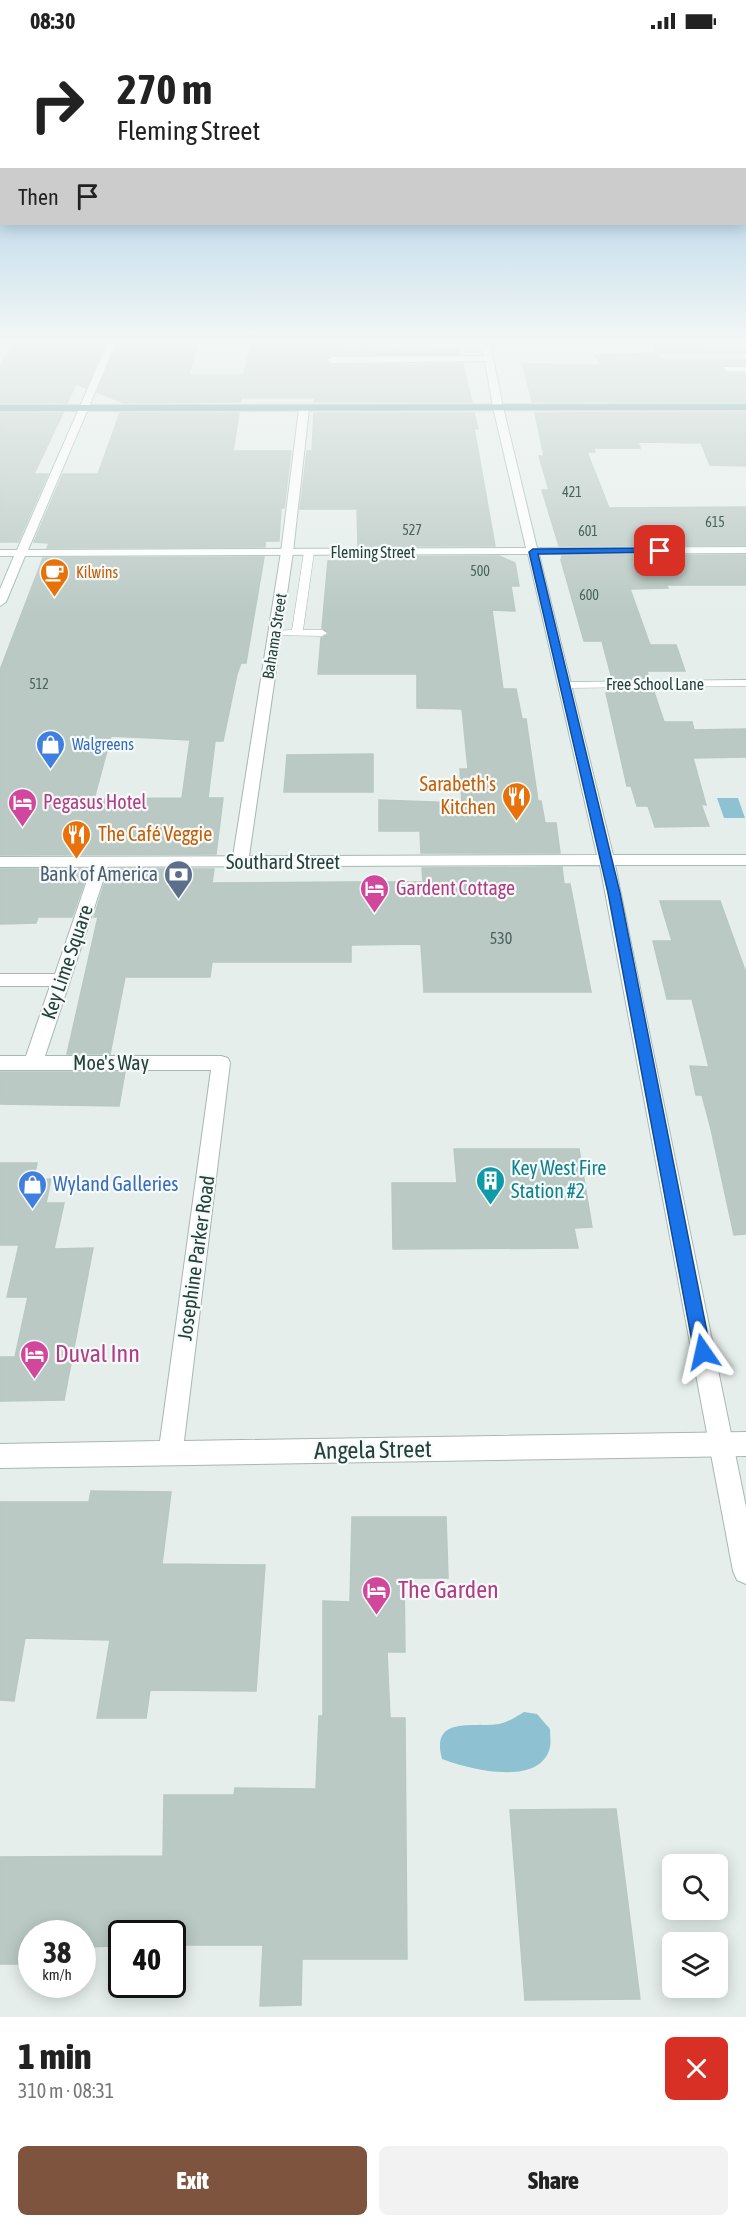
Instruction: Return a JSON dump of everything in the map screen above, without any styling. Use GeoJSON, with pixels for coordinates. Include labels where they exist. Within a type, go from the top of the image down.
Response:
{"type":"FeatureCollection","features":[{"type":"Feature","properties":{"kind":"street"},"geometry":{"type":"LineString","coordinates":[[0,602],[74,430]]}},
{"type":"Feature","properties":{"kind":"street","name":"Bahama Street"},"geometry":{"type":"LineString","coordinates":[[240,863],[287,552],[301,430]]}},
{"type":"Feature","properties":{"kind":"street"},"geometry":{"type":"LineString","coordinates":[[504,430],[606,861],[746,1570]]}},
{"type":"Feature","properties":{"kind":"street","name":"Fleming Street"},"geometry":{"type":"LineString","coordinates":[[0,553],[746,550]]}},
{"type":"Feature","properties":{"kind":"street","name":"Southard Street"},"geometry":{"type":"LineString","coordinates":[[0,862],[746,860]]}},
{"type":"Feature","properties":{"kind":"street","name":"Key Lime Square"},"geometry":{"type":"LineString","coordinates":[[33,1063],[101,863]]}},
{"type":"Feature","properties":{"kind":"street"},"geometry":{"type":"LineString","coordinates":[[0,980],[60,980]]}},
{"type":"Feature","properties":{"kind":"street","name":"Moe's Way"},"geometry":{"type":"LineString","coordinates":[[0,1063],[221,1064]]}},
{"type":"Feature","properties":{"kind":"street","name":"Josephine Parker Road"},"geometry":{"type":"LineString","coordinates":[[170,1453],[221,1064]]}},
{"type":"Feature","properties":{"kind":"street","name":"Angela Street"},"geometry":{"type":"LineString","coordinates":[[0,1456],[746,1444]]}},
{"type":"Feature","properties":{"kind":"lane"},"geometry":{"type":"LineString","coordinates":[[297,633],[309,552]]}},
{"type":"Feature","properties":{"kind":"lane"},"geometry":{"type":"LineString","coordinates":[[275,633],[322,633]]}},
{"type":"Feature","properties":{"kind":"lane","name":"Free School Lane"},"geometry":{"type":"LineString","coordinates":[[564,685],[746,683]]}},
{"type":"Feature","properties":{"kind":"water"},"geometry":{"type":"Polygon","coordinates":[[[717,798],[738,798],[745,818],[724,818],[717,798]]]}},
{"type":"Feature","properties":{"kind":"water"},"geometry":{"type":"Polygon","coordinates":[[[524,1712],[537,1714],[550,1729],[550,1747],[544,1760],[533,1768],[502,1772],[469,1767],[442,1759],[440,1745],[442,1736],[448,1730],[457,1726],[502,1723],[524,1712]]]}},
{"type":"Feature","properties":{"kind":"building"},"geometry":{"type":"Polygon","coordinates":[[[0,430],[55,430],[34,474],[48,474],[18,542],[0,542],[0,430]]]}},
{"type":"Feature","properties":{"kind":"building"},"geometry":{"type":"Polygon","coordinates":[[[114,430],[236,430],[233,451],[291,451],[284,508],[281,508],[279,541],[265,541],[265,547],[47,548],[49,543],[34,542],[63,474],[98,474],[114,430]]]}},
{"type":"Feature","properties":{"kind":"building"},"geometry":{"type":"Polygon","coordinates":[[[313,430],[474,430],[495,546],[358,546],[357,509],[300,509],[307,451],[312,451],[313,430]]]}},
{"type":"Feature","properties":{"kind":"building"},"geometry":{"type":"Polygon","coordinates":[[[539,430],[746,430],[746,466],[710,465],[701,443],[638,442],[640,448],[594,448],[595,452],[587,452],[609,508],[746,507],[746,545],[559,546],[542,490],[549,490],[539,456],[544,456],[539,430]]]}},
{"type":"Feature","properties":{"kind":"building"},"geometry":{"type":"Polygon","coordinates":[[[746,555],[746,585],[666,585],[668,588],[630,589],[650,645],[676,645],[685,671],[647,671],[649,679],[612,679],[602,641],[584,641],[561,560],[562,556],[746,555]]]}},
{"type":"Feature","properties":{"kind":"building"},"geometry":{"type":"Polygon","coordinates":[[[499,556],[515,563],[519,586],[511,586],[515,611],[492,610],[503,689],[516,689],[522,719],[526,719],[538,801],[541,801],[545,823],[556,823],[560,853],[421,853],[420,831],[379,831],[379,800],[462,803],[460,769],[468,769],[462,709],[417,708],[417,674],[318,674],[321,638],[329,634],[322,628],[328,561],[358,561],[358,557],[499,556]]]}},
{"type":"Feature","properties":{"kind":"building"},"geometry":{"type":"Polygon","coordinates":[[[264,557],[246,663],[241,663],[237,674],[223,741],[215,741],[208,798],[223,798],[216,854],[0,855],[0,670],[43,558],[264,557]],[[111,736],[94,799],[182,798],[190,740],[111,736]]]}},
{"type":"Feature","properties":{"kind":"building"},"geometry":{"type":"Polygon","coordinates":[[[653,689],[664,722],[692,722],[694,730],[746,729],[746,757],[693,758],[706,805],[701,804],[709,826],[655,827],[648,806],[637,806],[631,786],[627,786],[606,693],[616,693],[615,690],[653,689]]]}},
{"type":"Feature","properties":{"kind":"building"},"geometry":{"type":"Polygon","coordinates":[[[373,754],[373,792],[284,792],[287,755],[373,754]]]}},
{"type":"Feature","properties":{"kind":"building"},"geometry":{"type":"Polygon","coordinates":[[[562,867],[564,884],[570,884],[591,992],[424,992],[421,944],[351,945],[351,962],[212,962],[210,977],[125,977],[110,1054],[67,1054],[98,917],[94,917],[109,869],[214,869],[212,883],[423,882],[422,868],[562,867]]]}},
{"type":"Feature","properties":{"kind":"building"},"geometry":{"type":"Polygon","coordinates":[[[0,869],[89,869],[72,917],[38,917],[36,923],[0,924],[0,869]]]}},
{"type":"Feature","properties":{"kind":"building"},"geometry":{"type":"Polygon","coordinates":[[[660,901],[720,901],[746,973],[746,1234],[734,1235],[702,1095],[696,1095],[690,1066],[709,1067],[692,999],[667,999],[653,941],[672,941],[660,901]]]}},
{"type":"Feature","properties":{"kind":"building"},"geometry":{"type":"Polygon","coordinates":[[[0,1072],[125,1072],[119,1106],[0,1104],[0,1072]]]}},
{"type":"Feature","properties":{"kind":"building","name":"Key West Fire Station #2"},"geometry":{"type":"Polygon","coordinates":[[[454,1149],[579,1149],[592,1227],[574,1228],[578,1248],[393,1249],[392,1183],[457,1183],[454,1149]]]}},
{"type":"Feature","properties":{"kind":"building"},"geometry":{"type":"Polygon","coordinates":[[[0,1163],[37,1163],[33,1180],[51,1179],[46,1203],[64,1203],[54,1249],[93,1248],[64,1400],[0,1401],[0,1357],[15,1357],[28,1297],[7,1297],[19,1245],[0,1245],[0,1163]]]}},
{"type":"Feature","properties":{"kind":"building"},"geometry":{"type":"Polygon","coordinates":[[[91,1491],[171,1492],[162,1564],[265,1565],[256,1691],[150,1690],[146,1718],[97,1718],[110,1640],[25,1638],[14,1701],[0,1700],[0,1502],[89,1502],[91,1491]]]}},
{"type":"Feature","properties":{"kind":"building"},"geometry":{"type":"Polygon","coordinates":[[[352,1517],[446,1517],[448,1578],[404,1578],[405,1652],[387,1652],[390,1718],[405,1718],[407,1959],[302,1959],[301,2005],[260,2006],[263,1945],[186,1945],[186,1920],[108,1920],[108,1946],[96,1947],[96,1920],[18,1920],[18,1964],[0,1964],[0,1857],[163,1856],[164,1795],[234,1795],[235,1788],[316,1789],[319,1716],[323,1716],[323,1601],[350,1602],[352,1517]]]}},
{"type":"Feature","properties":{"kind":"building"},"geometry":{"type":"Polygon","coordinates":[[[616,1809],[640,1999],[525,2000],[510,1810],[616,1809]]]}},
{"type":"Feature","properties":{"kind":"place","name":"Kilwins"},"geometry":{"type":"Point","coordinates":[55,598]}},
{"type":"Feature","properties":{"kind":"place","name":"Walgreens"},"geometry":{"type":"Point","coordinates":[51,770]}},
{"type":"Feature","properties":{"kind":"place","name":"Sarabeth's Kitchen"},"geometry":{"type":"Point","coordinates":[517,822]}},
{"type":"Feature","properties":{"kind":"place","name":"Pegasus Hotel"},"geometry":{"type":"Point","coordinates":[22,828]}},
{"type":"Feature","properties":{"kind":"place","name":"The Café Veggie"},"geometry":{"type":"Point","coordinates":[77,860]}},
{"type":"Feature","properties":{"kind":"place","name":"Bank of America"},"geometry":{"type":"Point","coordinates":[179,900]}},
{"type":"Feature","properties":{"kind":"place","name":"Gardent Cottage"},"geometry":{"type":"Point","coordinates":[375,914]}},
{"type":"Feature","properties":{"kind":"place","name":"Key West Fire Station #2"},"geometry":{"type":"Point","coordinates":[490,1206]}},
{"type":"Feature","properties":{"kind":"place","name":"Wyland Galleries"},"geometry":{"type":"Point","coordinates":[32,1210]}},
{"type":"Feature","properties":{"kind":"place","name":"Duval Inn"},"geometry":{"type":"Point","coordinates":[34,1380]}},
{"type":"Feature","properties":{"kind":"place","name":"The Garden"},"geometry":{"type":"Point","coordinates":[377,1616]}},
{"type":"Feature","properties":{"kind":"route"},"geometry":{"type":"LineString","coordinates":[[660,551],[533,552],[614,893],[703,1352]]}}]}
